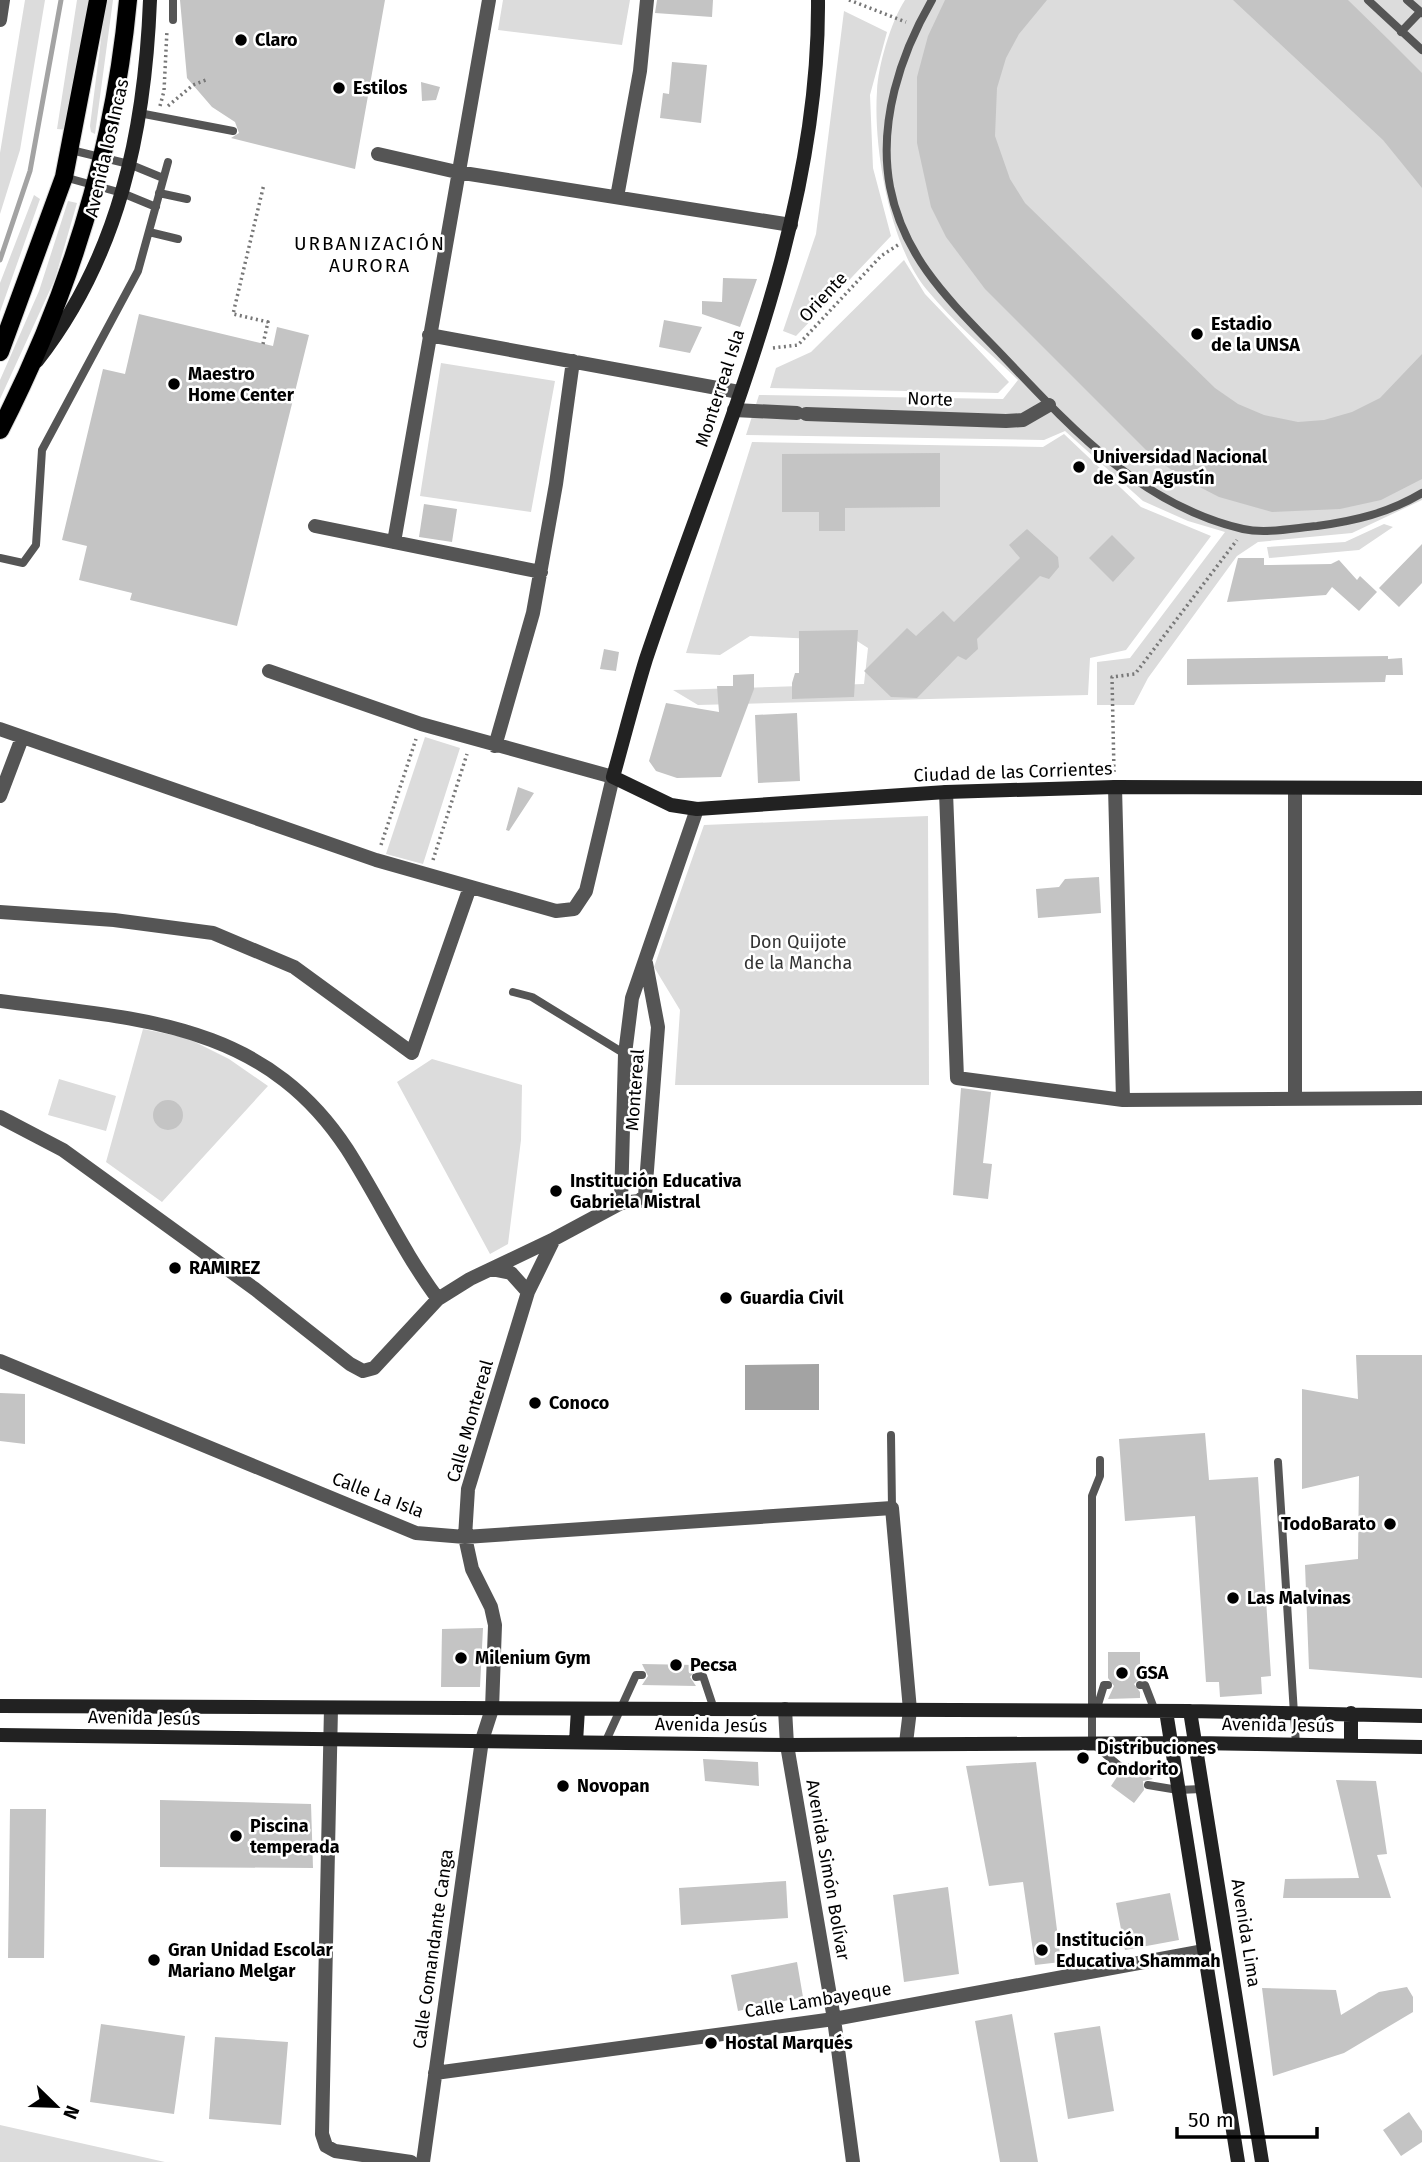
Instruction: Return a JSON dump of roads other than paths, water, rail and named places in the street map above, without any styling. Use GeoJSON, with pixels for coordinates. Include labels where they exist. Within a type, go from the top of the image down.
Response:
{"type":"FeatureCollection","features":[{"type":"Feature","properties":{"kind":"main road","name":"Avenida los Incas"},"geometry":{"type":"LineString","coordinates":[[0,352],[64,177],[98,0]]}},
{"type":"Feature","properties":{"kind":"main road","name":"Avenida los Incas"},"geometry":{"type":"LineString","coordinates":[[0,430],[32,368],[61,297],[97,186],[130,4]]}},
{"type":"Feature","properties":{"kind":"street"},"geometry":{"type":"LineString","coordinates":[[0,20],[3,0]]}},
{"type":"Feature","properties":{"kind":"street","name":"Avenida los Incas"},"geometry":{"type":"LineString","coordinates":[[32,368],[78,304],[100,258],[122,193],[148,62],[150,0]]}},
{"type":"Feature","properties":{"kind":"street"},"geometry":{"type":"LineString","coordinates":[[394,542],[489,0]]}},
{"type":"Feature","properties":{"kind":"street"},"geometry":{"type":"LineString","coordinates":[[617,197],[640,71],[647,0]]}},
{"type":"Feature","properties":{"kind":"street","name":"Monterreal Isla"},"geometry":{"type":"LineString","coordinates":[[613,777],[646,660],[734,410],[791,225],[811,116],[818,0]]}},
{"type":"Feature","properties":{"kind":"street"},"geometry":{"type":"LineString","coordinates":[[378,154],[457,172],[791,225]]}},
{"type":"Feature","properties":{"kind":"street"},"geometry":{"type":"LineString","coordinates":[[429,335],[739,392]]}},
{"type":"Feature","properties":{"kind":"street"},"geometry":{"type":"LineString","coordinates":[[495,746],[533,613],[573,361]]}},
{"type":"Feature","properties":{"kind":"street","name":"Norte"},"geometry":{"type":"LineString","coordinates":[[734,410],[1006,421],[1023,420],[1049,405]]}},
{"type":"Feature","properties":{"kind":"street"},"geometry":{"type":"LineString","coordinates":[[315,526],[541,572]]}},
{"type":"Feature","properties":{"kind":"street"},"geometry":{"type":"LineString","coordinates":[[0,729],[427,876],[556,911],[574,909],[586,891],[613,777],[421,724],[270,671]]}},
{"type":"Feature","properties":{"kind":"street"},"geometry":{"type":"LineString","coordinates":[[0,796],[22,738]]}},
{"type":"Feature","properties":{"kind":"street","name":"Ciudad de las Corrientes"},"geometry":{"type":"LineString","coordinates":[[613,777],[671,805],[697,809],[946,792],[1115,786],[1422,788]]}},
{"type":"Feature","properties":{"kind":"street"},"geometry":{"type":"LineString","coordinates":[[1115,786],[1123,1100]]}},
{"type":"Feature","properties":{"kind":"street"},"geometry":{"type":"LineString","coordinates":[[1295,788],[1295,1099]]}},
{"type":"Feature","properties":{"kind":"street"},"geometry":{"type":"LineString","coordinates":[[946,792],[957,1078],[1123,1100],[1422,1098]]}},
{"type":"Feature","properties":{"kind":"street","name":"Montereal"},"geometry":{"type":"LineString","coordinates":[[621,1203],[625,1054],[632,998],[697,809]]}},
{"type":"Feature","properties":{"kind":"street"},"geometry":{"type":"LineString","coordinates":[[0,912],[114,920],[214,933],[294,967],[412,1053],[470,887]]}},
{"type":"Feature","properties":{"kind":"street","name":"Montereal"},"geometry":{"type":"LineString","coordinates":[[0,1117],[63,1150],[363,1371],[374,1368],[438,1299],[489,1269],[554,1239],[621,1203],[639,1201],[645,1196],[658,1027],[646,962]]}},
{"type":"Feature","properties":{"kind":"street"},"geometry":{"type":"LineString","coordinates":[[0,1001],[156,1022],[219,1041],[246,1054],[296,1090],[321,1114],[348,1150],[411,1263],[438,1299]]}},
{"type":"Feature","properties":{"kind":"street","name":"Calle Montereal"},"geometry":{"type":"LineString","coordinates":[[482,1740],[492,1709],[495,1625],[491,1607],[472,1569],[465,1537],[468,1489],[528,1292],[554,1239]]}},
{"type":"Feature","properties":{"kind":"street"},"geometry":{"type":"LineString","coordinates":[[489,1269],[511,1273],[528,1292]]}},
{"type":"Feature","properties":{"kind":"street","name":"Calle La Isla"},"geometry":{"type":"LineString","coordinates":[[0,1361],[416,1533],[465,1537],[892,1508]]}},
{"type":"Feature","properties":{"kind":"street"},"geometry":{"type":"LineString","coordinates":[[892,1508],[910,1710],[906,1743]]}},
{"type":"Feature","properties":{"kind":"street","name":"Avenida Jesús"},"geometry":{"type":"LineString","coordinates":[[0,1706],[1190,1711],[1422,1716]]}},
{"type":"Feature","properties":{"kind":"street"},"geometry":{"type":"LineString","coordinates":[[331,1708],[321,2134],[326,2146],[335,2151],[411,2162]]}},
{"type":"Feature","properties":{"kind":"street"},"geometry":{"type":"LineString","coordinates":[[576,1742],[578,1709]]}},
{"type":"Feature","properties":{"kind":"street","name":"Avenida Simón Bolívar"},"geometry":{"type":"LineString","coordinates":[[785,1709],[787,1745],[834,2019],[853,2162]]}},
{"type":"Feature","properties":{"kind":"street"},"geometry":{"type":"LineString","coordinates":[[1161,1711],[1171,1743],[1238,2162]]}},
{"type":"Feature","properties":{"kind":"street","name":"Avenida Lima"},"geometry":{"type":"LineString","coordinates":[[1190,1711],[1262,2162]]}},
{"type":"Feature","properties":{"kind":"street"},"geometry":{"type":"LineString","coordinates":[[1351,1745],[1352,1713]]}},
{"type":"Feature","properties":{"kind":"street","name":"Avenida Jesús"},"geometry":{"type":"LineString","coordinates":[[0,1735],[787,1745],[1194,1743],[1422,1747]]}},
{"type":"Feature","properties":{"kind":"street","name":"Calle Comandante Canga"},"geometry":{"type":"LineString","coordinates":[[423,2162],[482,1740]]}},
{"type":"Feature","properties":{"kind":"street","name":"Calle Lambayeque"},"geometry":{"type":"LineString","coordinates":[[435,2073],[834,2019],[1204,1951]]}},
{"type":"Feature","properties":{"kind":"lane"},"geometry":{"type":"LineString","coordinates":[[170,22],[173,0]]}},
{"type":"Feature","properties":{"kind":"lane"},"geometry":{"type":"LineString","coordinates":[[932,0],[917,26],[891,106],[886,148],[890,187],[906,240],[934,283],[1049,405],[1142,487],[1171,503],[1245,530],[1277,530],[1352,521],[1401,505],[1422,493]]}},
{"type":"Feature","properties":{"kind":"lane"},"geometry":{"type":"LineString","coordinates":[[1368,0],[1422,50]]}},
{"type":"Feature","properties":{"kind":"lane"},"geometry":{"type":"LineString","coordinates":[[1401,32],[1421,12],[1407,0]]}},
{"type":"Feature","properties":{"kind":"lane"},"geometry":{"type":"LineString","coordinates":[[139,113],[158,114],[233,131]]}},
{"type":"Feature","properties":{"kind":"lane"},"geometry":{"type":"LineString","coordinates":[[71,150],[129,164],[163,178]]}},
{"type":"Feature","properties":{"kind":"lane"},"geometry":{"type":"LineString","coordinates":[[0,558],[23,564],[36,545],[42,450],[138,271],[168,162]]}},
{"type":"Feature","properties":{"kind":"lane"},"geometry":{"type":"LineString","coordinates":[[64,177],[122,193],[156,207]]}},
{"type":"Feature","properties":{"kind":"lane"},"geometry":{"type":"LineString","coordinates":[[159,193],[187,199]]}},
{"type":"Feature","properties":{"kind":"lane"},"geometry":{"type":"LineString","coordinates":[[149,232],[178,239]]}},
{"type":"Feature","properties":{"kind":"lane"},"geometry":{"type":"LineString","coordinates":[[513,992],[532,997],[625,1054]]}},
{"type":"Feature","properties":{"kind":"lane"},"geometry":{"type":"LineString","coordinates":[[891,1435],[892,1508]]}},
{"type":"Feature","properties":{"kind":"lane"},"geometry":{"type":"LineString","coordinates":[[1100,1460],[1100,1476],[1092,1496],[1093,1743],[1123,1769]]}},
{"type":"Feature","properties":{"kind":"lane"},"geometry":{"type":"LineString","coordinates":[[1278,1462],[1296,1745]]}},
{"type":"Feature","properties":{"kind":"lane"},"geometry":{"type":"LineString","coordinates":[[605,1743],[636,1675],[642,1675]]}},
{"type":"Feature","properties":{"kind":"lane"},"geometry":{"type":"LineString","coordinates":[[696,1676],[703,1676],[714,1709]]}},
{"type":"Feature","properties":{"kind":"lane"},"geometry":{"type":"LineString","coordinates":[[1092,1685],[1106,1685],[1094,1711]]}},
{"type":"Feature","properties":{"kind":"lane"},"geometry":{"type":"LineString","coordinates":[[1140,1685],[1145,1685],[1161,1711]]}},
{"type":"Feature","properties":{"kind":"lane"},"geometry":{"type":"LineString","coordinates":[[1148,1785],[1178,1790],[1202,1789]]}},
{"type":"Feature","properties":{"kind":"waterway"},"geometry":{"type":"LineString","coordinates":[[0,260],[30,171],[61,0]]}},
{"type":"Feature","properties":{"kind":"place","name":"Claro"},"geometry":{"type":"Point","coordinates":[241,40]}},
{"type":"Feature","properties":{"kind":"place","name":"Estilos"},"geometry":{"type":"Point","coordinates":[339,88]}},
{"type":"Feature","properties":{"kind":"place","name":"Estadio de la UNSA"},"geometry":{"type":"Point","coordinates":[1197,334]}},
{"type":"Feature","properties":{"kind":"place","name":"Maestro Home Center"},"geometry":{"type":"Point","coordinates":[174,384]}},
{"type":"Feature","properties":{"kind":"place","name":"Universidad Nacional de San Agustín"},"geometry":{"type":"Point","coordinates":[1079,467]}},
{"type":"Feature","properties":{"kind":"place","name":"Institución Educativa Gabriela Mistral"},"geometry":{"type":"Point","coordinates":[556,1191]}},
{"type":"Feature","properties":{"kind":"place","name":"RAMIREZ"},"geometry":{"type":"Point","coordinates":[175,1268]}},
{"type":"Feature","properties":{"kind":"place","name":"Guardia Civil"},"geometry":{"type":"Point","coordinates":[726,1298]}},
{"type":"Feature","properties":{"kind":"place","name":"Conoco"},"geometry":{"type":"Point","coordinates":[535,1403]}},
{"type":"Feature","properties":{"kind":"place","name":"TodoBarato"},"geometry":{"type":"Point","coordinates":[1390,1524]}},
{"type":"Feature","properties":{"kind":"place","name":"Las Malvinas"},"geometry":{"type":"Point","coordinates":[1233,1598]}},
{"type":"Feature","properties":{"kind":"place","name":"Milenium Gym"},"geometry":{"type":"Point","coordinates":[461,1658]}},
{"type":"Feature","properties":{"kind":"place","name":"Pecsa"},"geometry":{"type":"Point","coordinates":[676,1665]}},
{"type":"Feature","properties":{"kind":"place","name":"GSA"},"geometry":{"type":"Point","coordinates":[1122,1673]}},
{"type":"Feature","properties":{"kind":"place","name":"Distribuciones Condorito"},"geometry":{"type":"Point","coordinates":[1083,1758]}},
{"type":"Feature","properties":{"kind":"place","name":"Novopan"},"geometry":{"type":"Point","coordinates":[563,1786]}},
{"type":"Feature","properties":{"kind":"place","name":"Piscina temperada"},"geometry":{"type":"Point","coordinates":[236,1836]}},
{"type":"Feature","properties":{"kind":"place","name":"Institución Educativa Shammah"},"geometry":{"type":"Point","coordinates":[1042,1950]}},
{"type":"Feature","properties":{"kind":"place","name":"Gran Unidad Escolar Mariano Melgar"},"geometry":{"type":"Point","coordinates":[154,1960]}},
{"type":"Feature","properties":{"kind":"place","name":"Hostal Marqués"},"geometry":{"type":"Point","coordinates":[711,2043]}},
{"type":"Feature","properties":{"kind":"district","name":"URBANIZACIÓN AURORA"},"geometry":{"type":"Point","coordinates":[370,254]}},
{"type":"Feature","properties":{"kind":"park label","name":"Don Quijote de la Mancha"},"geometry":{"type":"Point","coordinates":[798,952]}}]}
